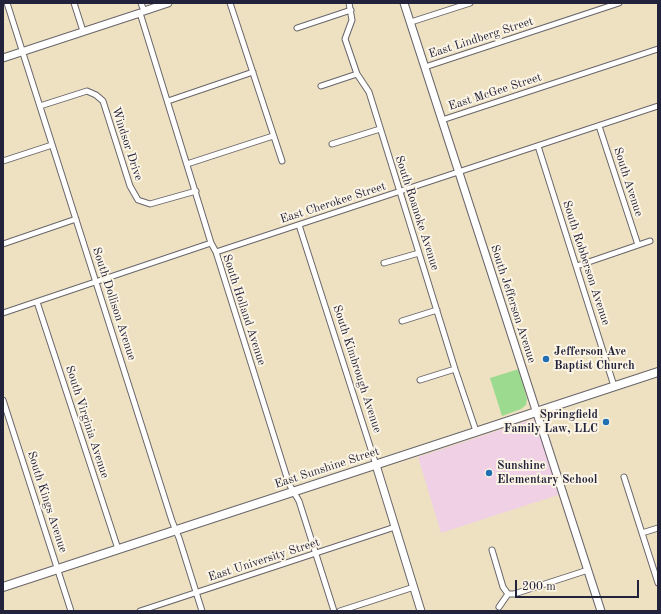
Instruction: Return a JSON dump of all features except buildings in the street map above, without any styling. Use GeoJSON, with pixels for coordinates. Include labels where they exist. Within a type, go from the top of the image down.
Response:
{"type":"FeatureCollection","features":[{"type":"Feature","properties":{"kind":"main road","name":"East Sunshine Street"},"geometry":{"type":"LineString","coordinates":[[3,587],[658,372]]}},
{"type":"Feature","properties":{"kind":"street","name":"South Dollison Avenue"},"geometry":{"type":"LineString","coordinates":[[8,3],[22,51],[202,611]]}},
{"type":"Feature","properties":{"kind":"street"},"geometry":{"type":"LineString","coordinates":[[74,3],[83,31]]}},
{"type":"Feature","properties":{"kind":"street","name":"South Holland Avenue"},"geometry":{"type":"LineString","coordinates":[[141,3],[142,12],[211,243],[216,252],[289,484],[299,501],[334,611]]}},
{"type":"Feature","properties":{"kind":"street"},"geometry":{"type":"LineString","coordinates":[[3,58],[168,3]]}},
{"type":"Feature","properties":{"kind":"street"},"geometry":{"type":"LineString","coordinates":[[230,3],[282,161]]}},
{"type":"Feature","properties":{"kind":"street","name":"South Roanoke Avenue"},"geometry":{"type":"LineString","coordinates":[[349,3],[352,20],[345,39],[357,74],[369,92],[399,192],[476,431]]}},
{"type":"Feature","properties":{"kind":"street","name":"South Jefferson Avenue"},"geometry":{"type":"LineString","coordinates":[[404,3],[601,611]]}},
{"type":"Feature","properties":{"kind":"street"},"geometry":{"type":"LineString","coordinates":[[411,22],[470,3]]}},
{"type":"Feature","properties":{"kind":"street","name":"East Lindberg Street"},"geometry":{"type":"LineString","coordinates":[[425,67],[619,3]]}},
{"type":"Feature","properties":{"kind":"street"},"geometry":{"type":"LineString","coordinates":[[297,28],[351,10]]}},
{"type":"Feature","properties":{"kind":"street","name":"East McGee Street"},"geometry":{"type":"LineString","coordinates":[[442,120],[658,49]]}},
{"type":"Feature","properties":{"kind":"street"},"geometry":{"type":"LineString","coordinates":[[168,100],[253,72]]}},
{"type":"Feature","properties":{"kind":"street"},"geometry":{"type":"LineString","coordinates":[[321,86],[357,74]]}},
{"type":"Feature","properties":{"kind":"street","name":"Windsor Drive"},"geometry":{"type":"LineString","coordinates":[[40,106],[87,91],[96,95],[102,101],[130,186],[138,200],[150,204],[196,191]]}},
{"type":"Feature","properties":{"kind":"street","name":"East Cherokee Street"},"geometry":{"type":"LineString","coordinates":[[216,252],[572,136],[658,106]]}},
{"type":"Feature","properties":{"kind":"street","name":"South Avenue"},"geometry":{"type":"LineString","coordinates":[[599,126],[638,245]]}},
{"type":"Feature","properties":{"kind":"street"},"geometry":{"type":"LineString","coordinates":[[332,144],[380,129]]}},
{"type":"Feature","properties":{"kind":"street"},"geometry":{"type":"LineString","coordinates":[[187,164],[273,136]]}},
{"type":"Feature","properties":{"kind":"street"},"geometry":{"type":"LineString","coordinates":[[3,162],[52,145]]}},
{"type":"Feature","properties":{"kind":"street","name":"South Robberson Avenue"},"geometry":{"type":"LineString","coordinates":[[538,146],[614,386]]}},
{"type":"Feature","properties":{"kind":"street"},"geometry":{"type":"LineString","coordinates":[[3,244],[76,219]]}},
{"type":"Feature","properties":{"kind":"street","name":"South Kimbrough Avenue"},"geometry":{"type":"LineString","coordinates":[[300,225],[421,611]]}},
{"type":"Feature","properties":{"kind":"street"},"geometry":{"type":"LineString","coordinates":[[577,266],[650,241]]}},
{"type":"Feature","properties":{"kind":"street"},"geometry":{"type":"LineString","coordinates":[[3,313],[211,243]]}},
{"type":"Feature","properties":{"kind":"street"},"geometry":{"type":"LineString","coordinates":[[384,263],[419,252]]}},
{"type":"Feature","properties":{"kind":"street","name":"South Virginia Avenue"},"geometry":{"type":"LineString","coordinates":[[37,302],[118,549]]}},
{"type":"Feature","properties":{"kind":"street"},"geometry":{"type":"LineString","coordinates":[[402,321],[437,310]]}},
{"type":"Feature","properties":{"kind":"street"},"geometry":{"type":"LineString","coordinates":[[420,380],[455,369]]}},
{"type":"Feature","properties":{"kind":"street","name":"South Kings Avenue"},"geometry":{"type":"LineString","coordinates":[[3,400],[71,611]]}},
{"type":"Feature","properties":{"kind":"street"},"geometry":{"type":"LineString","coordinates":[[624,477],[658,583]]}},
{"type":"Feature","properties":{"kind":"street","name":"East University Street"},"geometry":{"type":"LineString","coordinates":[[140,611],[395,527]]}},
{"type":"Feature","properties":{"kind":"street"},"geometry":{"type":"LineString","coordinates":[[642,534],[658,528]]}},
{"type":"Feature","properties":{"kind":"street"},"geometry":{"type":"LineString","coordinates":[[492,550],[503,587],[508,594]]}},
{"type":"Feature","properties":{"kind":"street"},"geometry":{"type":"LineString","coordinates":[[508,594],[514,594],[588,570]]}},
{"type":"Feature","properties":{"kind":"street"},"geometry":{"type":"LineString","coordinates":[[340,611],[414,587]]}},
{"type":"Feature","properties":{"kind":"street"},"geometry":{"type":"LineString","coordinates":[[499,607],[508,594]]}},
{"type":"Feature","properties":{"kind":"shaded area","name":"Sunshine Elementary School"},"geometry":{"type":"Polygon","coordinates":[[[534,420],[537,422],[561,494],[441,533],[418,457],[534,420]]]}},
{"type":"Feature","properties":{"kind":"green space"},"geometry":{"type":"Polygon","coordinates":[[[519,369],[527,399],[526,405],[521,409],[502,416],[490,378],[519,369]]]}},
{"type":"Feature","properties":{"kind":"place","name":"Jefferson Ave Baptist Church"},"geometry":{"type":"Point","coordinates":[546,359]}},
{"type":"Feature","properties":{"kind":"place","name":"Springfield Family Law, LLC"},"geometry":{"type":"Point","coordinates":[606,422]}},
{"type":"Feature","properties":{"kind":"place","name":"Sunshine Elementary School"},"geometry":{"type":"Point","coordinates":[489,473]}}]}
